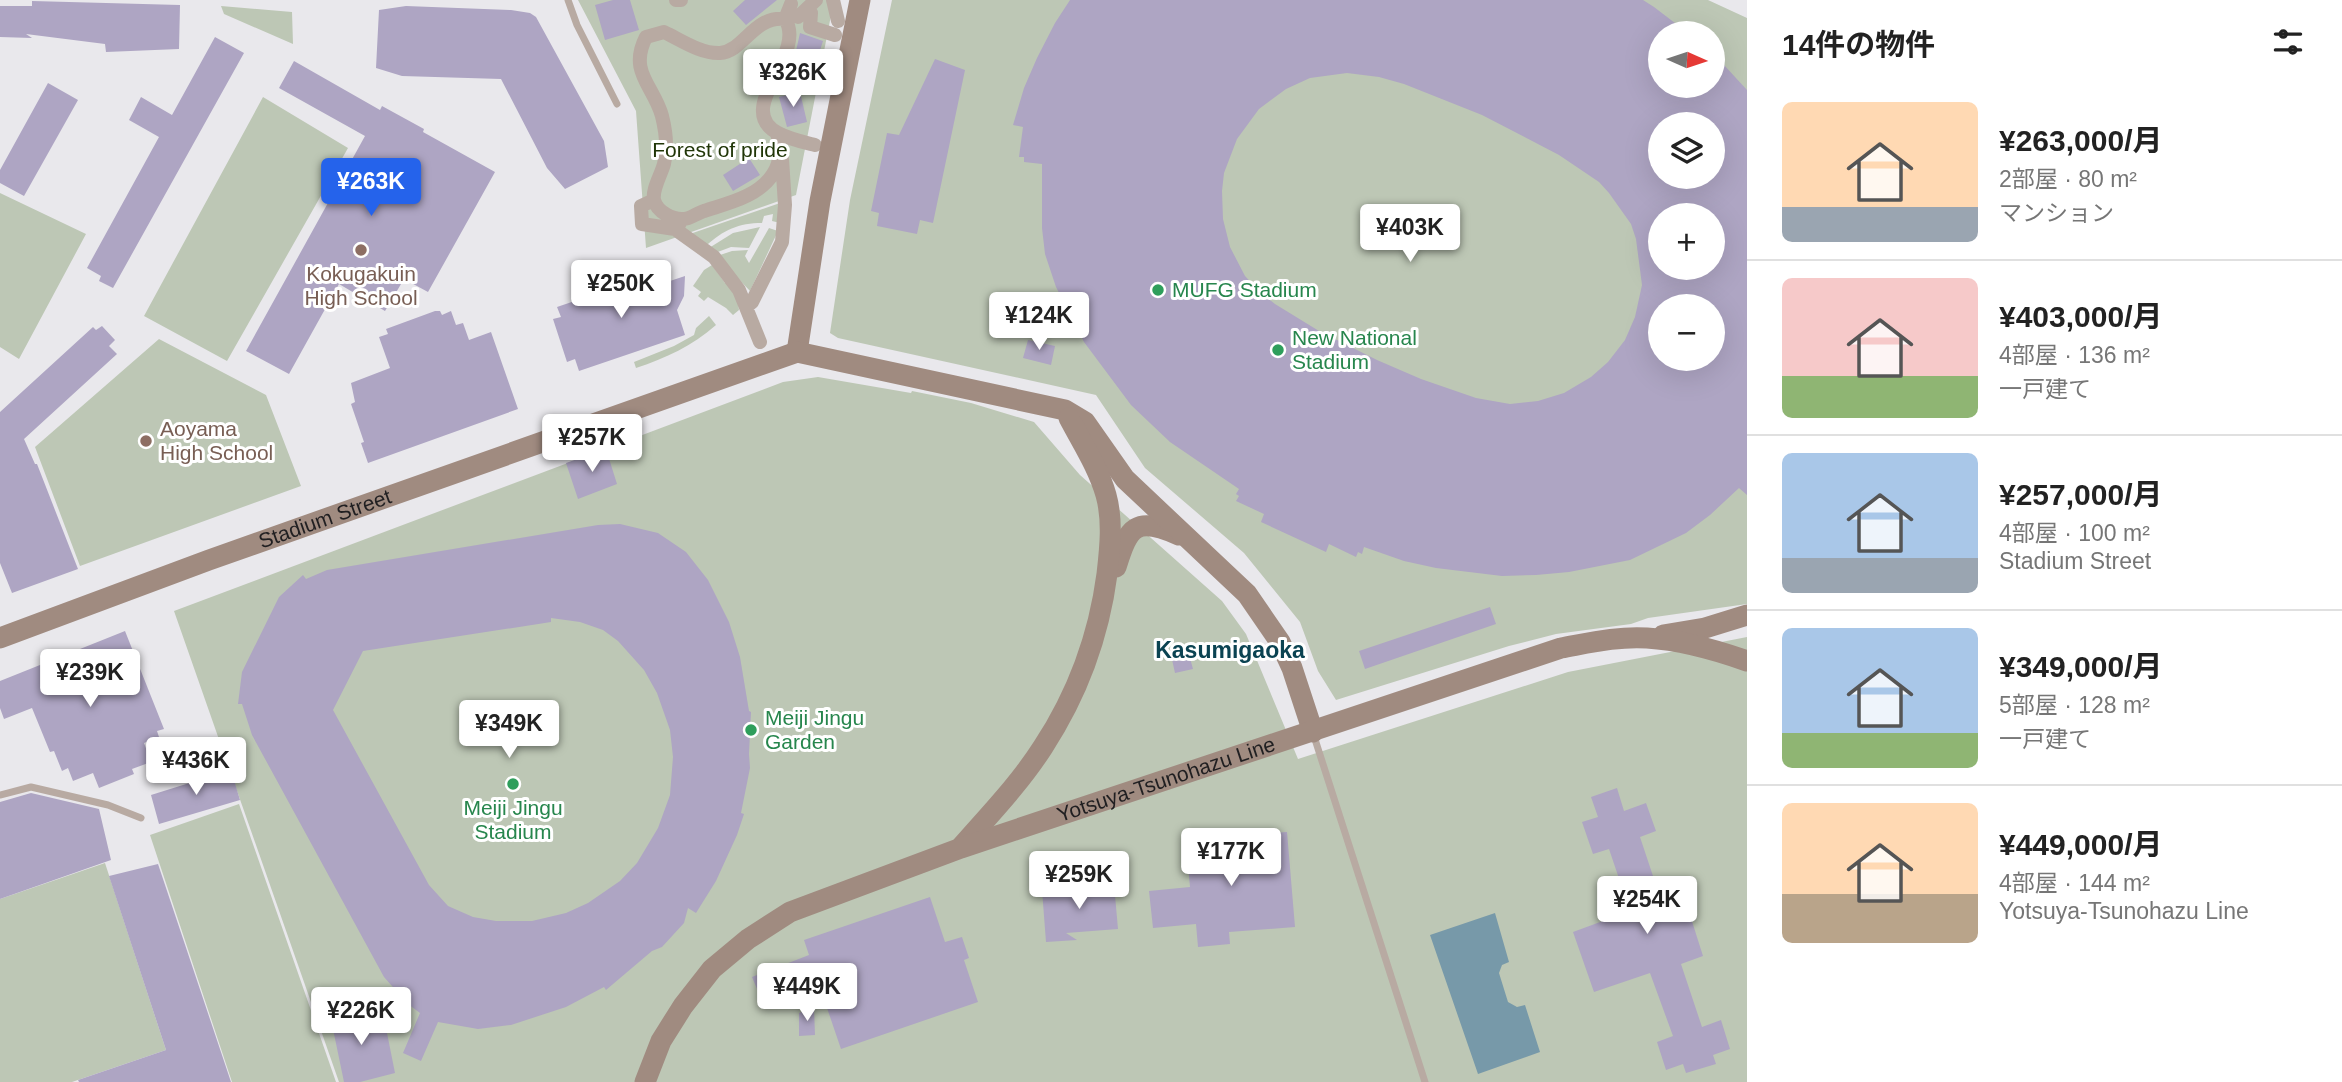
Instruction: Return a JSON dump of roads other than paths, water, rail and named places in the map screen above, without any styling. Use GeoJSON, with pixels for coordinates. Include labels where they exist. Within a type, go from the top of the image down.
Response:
{"type":"FeatureCollection","features":[{"type":"Feature","properties":{"kind":"street"},"geometry":{"type":"LineString","coordinates":[[676,0],[681,0]]}},
{"type":"Feature","properties":{"kind":"street"},"geometry":{"type":"LineString","coordinates":[[804,12],[816,0]]}},
{"type":"Feature","properties":{"kind":"street"},"geometry":{"type":"LineString","coordinates":[[760,342],[739,290],[715,257],[671,217],[660,211],[654,200],[664,162],[667,133],[660,109],[640,68],[639,50],[646,37],[664,32],[705,51],[723,54],[774,17],[804,12],[811,13],[810,27],[837,28],[833,0]]}},
{"type":"Feature","properties":{"kind":"street"},"geometry":{"type":"LineString","coordinates":[[860,0],[820,201],[797,352],[1065,410],[1085,422],[1125,479],[1247,594],[1263,615],[1292,668],[1313,732]]}},
{"type":"Feature","properties":{"kind":"street"},"geometry":{"type":"LineString","coordinates":[[746,307],[782,242],[785,205],[781,150],[776,133],[763,118],[761,108],[791,36],[788,16]]}},
{"type":"Feature","properties":{"kind":"street"},"geometry":{"type":"LineString","coordinates":[[776,133],[815,145]]}},
{"type":"Feature","properties":{"kind":"street"},"geometry":{"type":"LineString","coordinates":[[654,200],[641,206],[642,224],[678,224],[741,199],[760,187],[774,173],[781,150]]}},
{"type":"Feature","properties":{"kind":"street","name":"Stadium Street"},"geometry":{"type":"LineString","coordinates":[[0,638],[209,560],[797,352]]}},
{"type":"Feature","properties":{"kind":"street"},"geometry":{"type":"LineString","coordinates":[[1065,410],[1097,471],[1110,513],[1107,567],[1097,626]]}},
{"type":"Feature","properties":{"kind":"street"},"geometry":{"type":"LineString","coordinates":[[961,848],[1042,749],[1076,686],[1123,545],[1131,532],[1151,525],[1190,540]]}},
{"type":"Feature","properties":{"kind":"street","name":"Yotsuya-Tsunohazu Line"},"geometry":{"type":"LineString","coordinates":[[645,1082],[661,1041],[683,1006],[712,969],[748,939],[790,912],[961,848],[1561,648],[1705,628],[1747,615]]}},
{"type":"Feature","properties":{"kind":"street","name":"Yotsuya-Tsunohazu Line"},"geometry":{"type":"LineString","coordinates":[[1647,638],[1686,644],[1747,661]]}},
{"type":"Feature","properties":{"kind":"lane"},"geometry":{"type":"LineString","coordinates":[[568,0],[577,25],[617,104]]}},
{"type":"Feature","properties":{"kind":"lane"},"geometry":{"type":"LineString","coordinates":[[1313,732],[1425,1082]]}},
{"type":"Feature","properties":{"kind":"lane"},"geometry":{"type":"LineString","coordinates":[[0,795],[31,787],[108,805],[141,818]]}},
{"type":"Feature","properties":{"kind":"water"},"geometry":{"type":"Polygon","coordinates":[[[1495,913],[1509,962],[1502,965],[1499,973],[1508,1002],[1517,1007],[1525,1005],[1540,1052],[1478,1074],[1430,935],[1495,913]]]}},
{"type":"Feature","properties":{"kind":"place","name":"Kokugakuin High School"},"geometry":{"type":"Point","coordinates":[361,250]}},
{"type":"Feature","properties":{"kind":"place","name":"MUFG Stadium"},"geometry":{"type":"Point","coordinates":[1158,290]}},
{"type":"Feature","properties":{"kind":"place","name":"New National Stadium"},"geometry":{"type":"Point","coordinates":[1278,350]}},
{"type":"Feature","properties":{"kind":"place","name":"Aoyama High School"},"geometry":{"type":"Point","coordinates":[146,441]}},
{"type":"Feature","properties":{"kind":"place","name":"Meiji Jingu Garden"},"geometry":{"type":"Point","coordinates":[751,730]}},
{"type":"Feature","properties":{"kind":"place","name":"Meiji Jingu Stadium"},"geometry":{"type":"Point","coordinates":[513,784]}},
{"type":"Feature","properties":{"kind":"district","name":"Kasumigaoka"},"geometry":{"type":"Point","coordinates":[1230,650]}},
{"type":"Feature","properties":{"kind":"park label","name":"Forest of pride"},"geometry":{"type":"Point","coordinates":[720,150]}}]}
